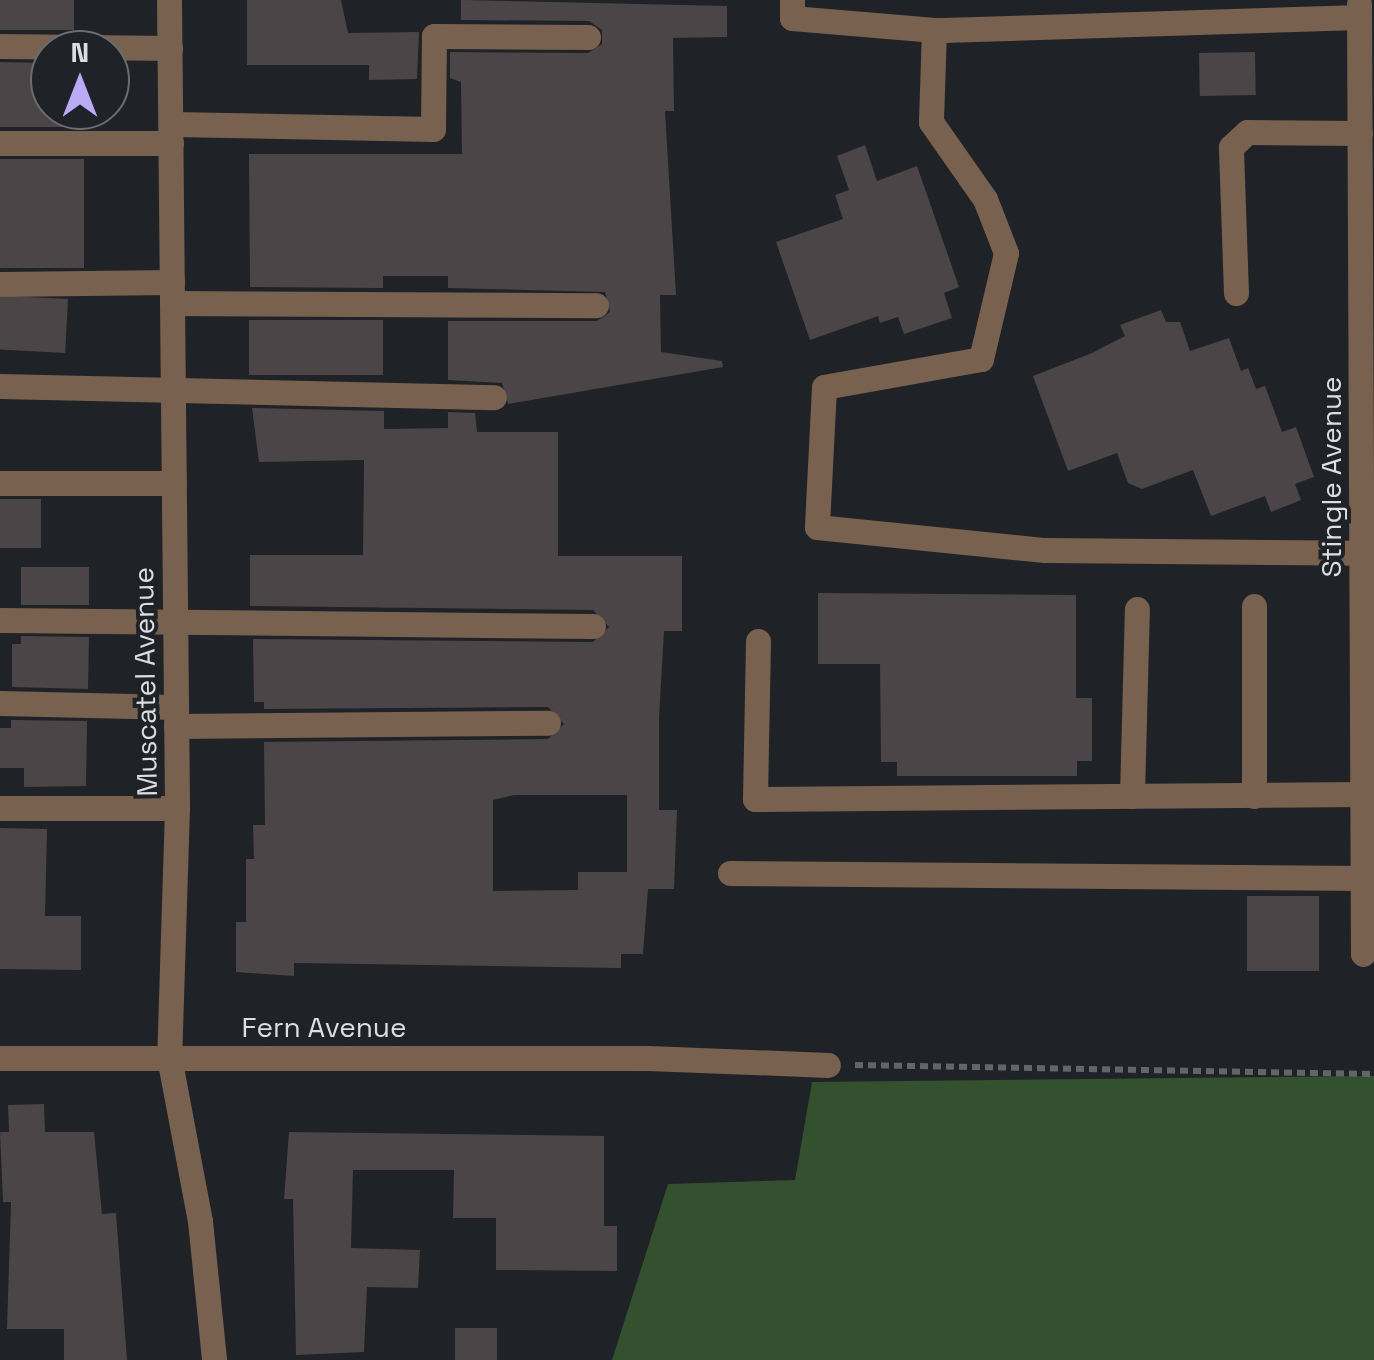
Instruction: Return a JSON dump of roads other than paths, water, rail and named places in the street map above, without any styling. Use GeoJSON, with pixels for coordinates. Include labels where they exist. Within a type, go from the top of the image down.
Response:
{"type":"FeatureCollection","features":[{"type":"Feature","properties":{"kind":"street","name":"Muscatel Avenue"},"geometry":{"type":"LineString","coordinates":[[170,0],[177,808],[169,1057],[200,1221],[214,1360]]}},
{"type":"Feature","properties":{"kind":"street"},"geometry":{"type":"LineString","coordinates":[[792,0],[792,18],[934,30],[1359,8]]}},
{"type":"Feature","properties":{"kind":"street","name":"Stingle Avenue"},"geometry":{"type":"LineString","coordinates":[[1359,8],[1366,538],[1363,954]]}},
{"type":"Feature","properties":{"kind":"street"},"geometry":{"type":"LineString","coordinates":[[934,30],[931,122],[985,199],[1006,254],[981,359],[824,387],[817,527],[1045,550],[1366,538]]}},
{"type":"Feature","properties":{"kind":"street"},"geometry":{"type":"LineString","coordinates":[[0,143],[170,134],[433,129],[434,36],[588,37]]}},
{"type":"Feature","properties":{"kind":"street"},"geometry":{"type":"LineString","coordinates":[[0,46],[170,48]]}},
{"type":"Feature","properties":{"kind":"street"},"geometry":{"type":"LineString","coordinates":[[1236,293],[1232,147],[1248,132],[1360,132]]}},
{"type":"Feature","properties":{"kind":"street"},"geometry":{"type":"LineString","coordinates":[[0,284],[596,304]]}},
{"type":"Feature","properties":{"kind":"street"},"geometry":{"type":"LineString","coordinates":[[0,386],[172,387],[494,398]]}},
{"type":"Feature","properties":{"kind":"street"},"geometry":{"type":"LineString","coordinates":[[0,483],[174,483]]}},
{"type":"Feature","properties":{"kind":"street"},"geometry":{"type":"LineString","coordinates":[[1254,606],[1254,796]]}},
{"type":"Feature","properties":{"kind":"street"},"geometry":{"type":"LineString","coordinates":[[1132,796],[1137,609]]}},
{"type":"Feature","properties":{"kind":"street"},"geometry":{"type":"LineString","coordinates":[[0,620],[593,626]]}},
{"type":"Feature","properties":{"kind":"street"},"geometry":{"type":"LineString","coordinates":[[758,641],[755,799],[1363,794]]}},
{"type":"Feature","properties":{"kind":"street"},"geometry":{"type":"LineString","coordinates":[[0,703],[176,717],[548,724]]}},
{"type":"Feature","properties":{"kind":"street"},"geometry":{"type":"LineString","coordinates":[[0,808],[177,808]]}},
{"type":"Feature","properties":{"kind":"street"},"geometry":{"type":"LineString","coordinates":[[730,873],[1363,878]]}},
{"type":"Feature","properties":{"kind":"street","name":"Fern Avenue"},"geometry":{"type":"LineString","coordinates":[[0,1058],[648,1058],[828,1065]]}}]}
